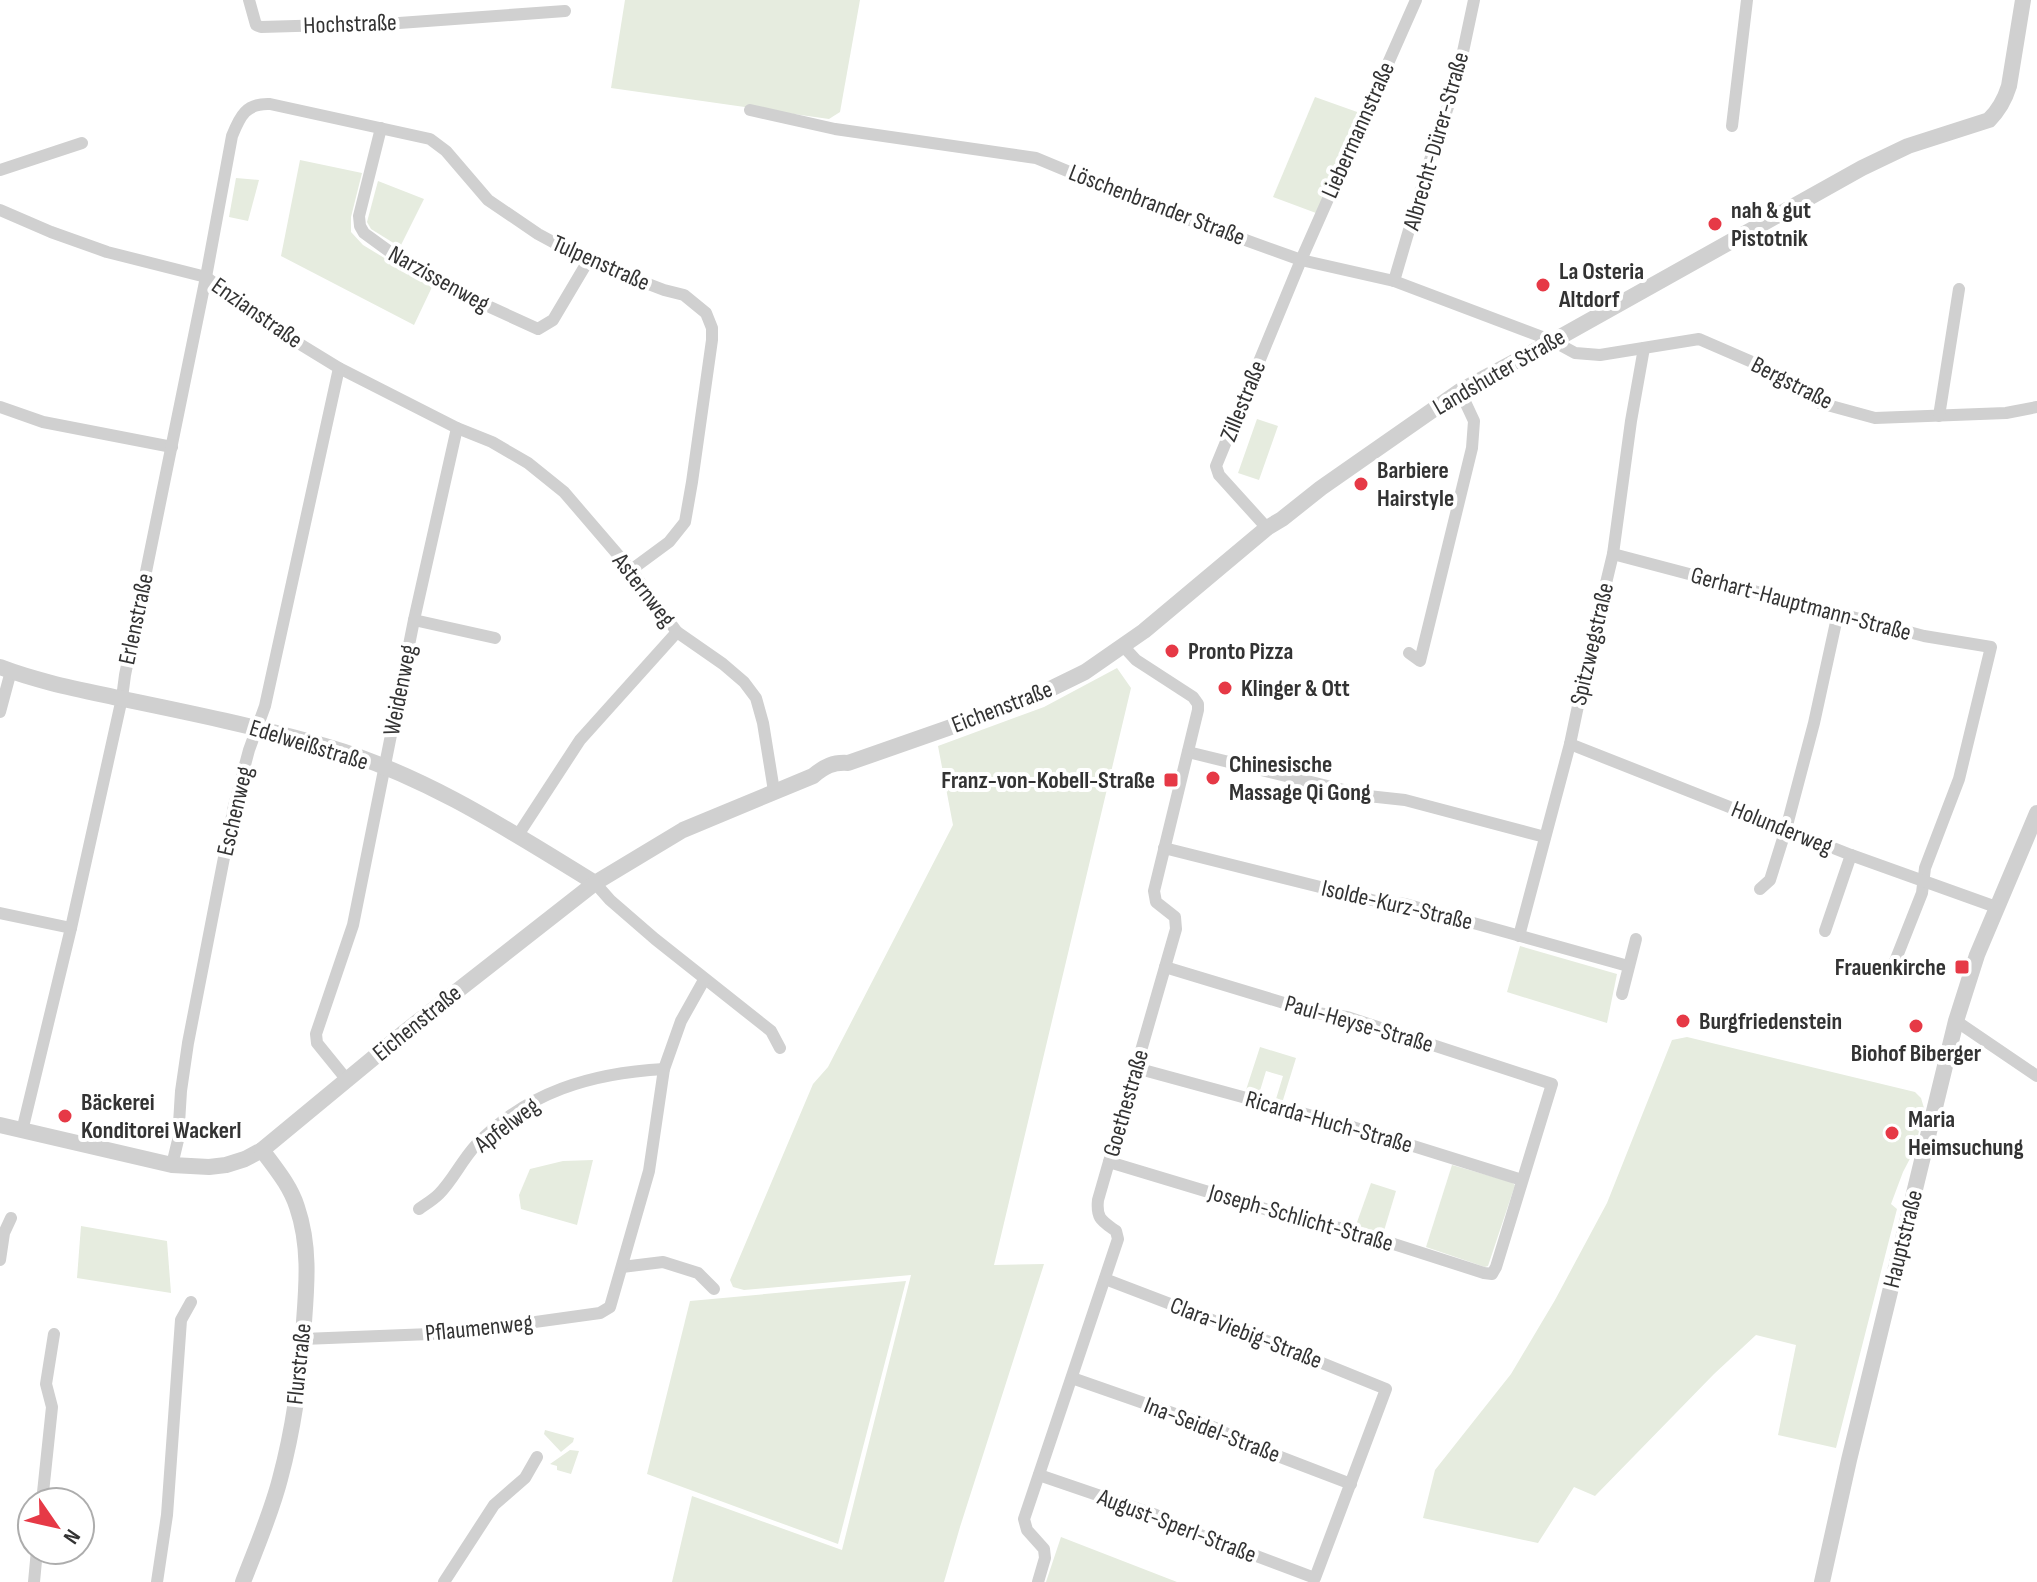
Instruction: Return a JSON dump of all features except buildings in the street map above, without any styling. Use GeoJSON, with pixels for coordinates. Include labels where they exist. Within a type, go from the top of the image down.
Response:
{"type":"FeatureCollection","features":[{"type":"Feature","properties":{"kind":"street","name":"Hochstraße"},"geometry":{"type":"LineString","coordinates":[[249,0],[256,25],[261,27],[399,23],[565,11]]}},
{"type":"Feature","properties":{"kind":"street","name":"Liebermannstraße"},"geometry":{"type":"LineString","coordinates":[[1301,260],[1416,0]]}},
{"type":"Feature","properties":{"kind":"street","name":"Albrecht-Dürer-Straße"},"geometry":{"type":"LineString","coordinates":[[1394,281],[1457,80],[1474,0]]}},
{"type":"Feature","properties":{"kind":"street"},"geometry":{"type":"LineString","coordinates":[[1732,126],[1747,0]]}},
{"type":"Feature","properties":{"kind":"street","name":"Landshuter Straße"},"geometry":{"type":"LineString","coordinates":[[1144,631],[1267,528],[1460,391],[1862,168],[1908,146],[1989,120],[2005,99],[2009,86],[2023,0]]}},
{"type":"Feature","properties":{"kind":"street","name":"Tulpenstraße"},"geometry":{"type":"LineString","coordinates":[[247,108],[270,104],[430,139],[488,200],[538,234],[588,261],[684,295],[706,313],[712,328],[712,340],[685,522],[669,542],[631,570]]}},
{"type":"Feature","properties":{"kind":"street","name":"Erlenstraße"},"geometry":{"type":"LineString","coordinates":[[22,1131],[122,698],[232,136],[247,108]]}},
{"type":"Feature","properties":{"kind":"street","name":"Löschenbrander Straße"},"geometry":{"type":"LineString","coordinates":[[750,110],[835,129],[1036,158],[1149,205],[1301,260],[1394,281],[1553,341]]}},
{"type":"Feature","properties":{"kind":"street","name":"Narzissenweg"},"geometry":{"type":"LineString","coordinates":[[381,128],[359,216],[360,226],[371,239],[408,265],[457,292],[538,329],[553,320],[588,261]]}},
{"type":"Feature","properties":{"kind":"street"},"geometry":{"type":"LineString","coordinates":[[0,170],[82,143]]}},
{"type":"Feature","properties":{"kind":"street","name":"Enzianstraße"},"geometry":{"type":"LineString","coordinates":[[0,210],[107,252],[206,277],[272,327],[339,368],[457,428]]}},
{"type":"Feature","properties":{"kind":"street","name":"Zillestraße"},"geometry":{"type":"LineString","coordinates":[[1267,528],[1219,475],[1216,466],[1301,260]]}},
{"type":"Feature","properties":{"kind":"street"},"geometry":{"type":"LineString","coordinates":[[1939,416],[1959,289]]}},
{"type":"Feature","properties":{"kind":"street","name":"Bergstraße"},"geometry":{"type":"LineString","coordinates":[[1553,341],[1575,353],[1600,355],[1699,339],[1759,365],[1820,403],[1875,418],[2006,413],[2037,407]]}},
{"type":"Feature","properties":{"kind":"street","name":"Spitzwegstraße"},"geometry":{"type":"LineString","coordinates":[[1519,936],[1570,744],[1613,554],[1644,348]]}},
{"type":"Feature","properties":{"kind":"street","name":"Eschenweg"},"geometry":{"type":"LineString","coordinates":[[172,1165],[178,1140],[185,1061],[197,990],[234,806],[265,706],[339,368]]}},
{"type":"Feature","properties":{"kind":"street"},"geometry":{"type":"LineString","coordinates":[[1409,653],[1420,661],[1472,448],[1474,421],[1460,391]]}},
{"type":"Feature","properties":{"kind":"street"},"geometry":{"type":"LineString","coordinates":[[0,407],[43,422],[172,447]]}},
{"type":"Feature","properties":{"kind":"street","name":"Asternweg"},"geometry":{"type":"LineString","coordinates":[[457,428],[492,442],[528,463],[564,492],[631,570],[677,632],[744,682],[756,698],[763,723],[774,791]]}},
{"type":"Feature","properties":{"kind":"street","name":"Weidenweg"},"geometry":{"type":"LineString","coordinates":[[347,1080],[317,1043],[316,1034],[353,925],[414,620],[457,428]]}},
{"type":"Feature","properties":{"kind":"street","name":"Gerhart-Hauptmann-Straße"},"geometry":{"type":"LineString","coordinates":[[1613,554],[1924,636],[1991,647],[1959,779],[1923,880]]}},
{"type":"Feature","properties":{"kind":"street"},"geometry":{"type":"LineString","coordinates":[[1760,889],[1770,880],[1786,829],[1814,723],[1838,613]]}},
{"type":"Feature","properties":{"kind":"street"},"geometry":{"type":"LineString","coordinates":[[414,620],[495,638]]}},
{"type":"Feature","properties":{"kind":"street","name":"Eichenstraße"},"geometry":{"type":"LineString","coordinates":[[0,1125],[172,1165],[226,1165],[262,1150],[406,1031],[595,883],[683,830],[813,776],[837,762],[848,763],[1051,689],[1085,672],[1144,631]]}},
{"type":"Feature","properties":{"kind":"street"},"geometry":{"type":"LineString","coordinates":[[518,835],[580,740],[677,632]]}},
{"type":"Feature","properties":{"kind":"street","name":"Goethestraße"},"geometry":{"type":"LineString","coordinates":[[1038,1582],[1045,1558],[1044,1549],[1027,1530],[1024,1519],[1118,1239],[1116,1231],[1102,1223],[1097,1208],[1177,923],[1175,917],[1159,906],[1153,897],[1198,710],[1193,697],[1136,660],[1124,647]]}},
{"type":"Feature","properties":{"kind":"street"},"geometry":{"type":"LineString","coordinates":[[0,712],[6,669]]}},
{"type":"Feature","properties":{"kind":"street","name":"Edelweißstraße"},"geometry":{"type":"LineString","coordinates":[[6,669],[69,687],[257,728],[327,747],[451,797],[595,883]]}},
{"type":"Feature","properties":{"kind":"street","name":"Holunderweg"},"geometry":{"type":"LineString","coordinates":[[1570,744],[1851,855],[1996,907]]}},
{"type":"Feature","properties":{"kind":"street"},"geometry":{"type":"LineString","coordinates":[[1188,752],[1368,796],[1405,800],[1545,837]]}},
{"type":"Feature","properties":{"kind":"street","name":"Hauptstraße"},"geometry":{"type":"LineString","coordinates":[[1822,1582],[1956,1021],[1977,955],[2037,813]]}},
{"type":"Feature","properties":{"kind":"street","name":"Isolde-Kurz-Straße"},"geometry":{"type":"LineString","coordinates":[[1164,848],[1376,901],[1405,904],[1628,966]]}},
{"type":"Feature","properties":{"kind":"street"},"geometry":{"type":"LineString","coordinates":[[1825,931],[1851,855]]}},
{"type":"Feature","properties":{"kind":"street"},"geometry":{"type":"LineString","coordinates":[[1892,969],[1922,893],[1923,880]]}},
{"type":"Feature","properties":{"kind":"street"},"geometry":{"type":"LineString","coordinates":[[595,883],[610,900],[704,980],[771,1031],[780,1048]]}},
{"type":"Feature","properties":{"kind":"street"},"geometry":{"type":"LineString","coordinates":[[0,913],[71,928]]}},
{"type":"Feature","properties":{"kind":"street"},"geometry":{"type":"LineString","coordinates":[[1622,994],[1636,939]]}},
{"type":"Feature","properties":{"kind":"street","name":"Paul-Heyse-Straße"},"geometry":{"type":"LineString","coordinates":[[1165,967],[1317,1013],[1347,1017],[1552,1084],[1522,1180]]}},
{"type":"Feature","properties":{"kind":"street","name":"Pflaumenweg"},"geometry":{"type":"LineString","coordinates":[[303,1339],[456,1333],[600,1313],[610,1307],[649,1171],[664,1069],[681,1021],[704,980]]}},
{"type":"Feature","properties":{"kind":"street"},"geometry":{"type":"LineString","coordinates":[[1956,1021],[2037,1076]]}},
{"type":"Feature","properties":{"kind":"street","name":"Ricarda-Huch-Straße"},"geometry":{"type":"LineString","coordinates":[[1136,1068],[1346,1125],[1522,1180]]}},
{"type":"Feature","properties":{"kind":"street","name":"Apfelweg"},"geometry":{"type":"LineString","coordinates":[[419,1209],[440,1193],[460,1163],[494,1128],[536,1100],[558,1089],[591,1079],[628,1071],[664,1069]]}},
{"type":"Feature","properties":{"kind":"street","name":"Flurstraße"},"geometry":{"type":"LineString","coordinates":[[243,1582],[280,1480],[296,1409],[307,1282],[304,1233],[292,1194],[262,1150]]}},
{"type":"Feature","properties":{"kind":"street","name":"Joseph-Schlicht-Straße"},"geometry":{"type":"LineString","coordinates":[[1109,1162],[1318,1225],[1347,1229],[1492,1274],[1522,1180]]}},
{"type":"Feature","properties":{"kind":"street"},"geometry":{"type":"LineString","coordinates":[[0,1260],[4,1233],[11,1218]]}},
{"type":"Feature","properties":{"kind":"street"},"geometry":{"type":"LineString","coordinates":[[622,1267],[663,1262],[698,1273],[714,1289]]}},
{"type":"Feature","properties":{"kind":"street","name":"Clara-Viebig-Straße"},"geometry":{"type":"LineString","coordinates":[[1105,1279],[1386,1389],[1351,1484]]}},
{"type":"Feature","properties":{"kind":"street"},"geometry":{"type":"LineString","coordinates":[[157,1582],[167,1515],[181,1320],[191,1302]]}},
{"type":"Feature","properties":{"kind":"street"},"geometry":{"type":"LineString","coordinates":[[44,1486],[52,1407],[46,1384],[54,1334]]}},
{"type":"Feature","properties":{"kind":"street","name":"Ina-Seidel-Straße"},"geometry":{"type":"LineString","coordinates":[[1072,1378],[1218,1429],[1244,1443],[1351,1484]]}},
{"type":"Feature","properties":{"kind":"street"},"geometry":{"type":"LineString","coordinates":[[444,1582],[494,1505],[525,1478],[537,1457]]}},
{"type":"Feature","properties":{"kind":"street","name":"August-Sperl-Straße"},"geometry":{"type":"LineString","coordinates":[[1039,1475],[1156,1515],[1179,1527],[1315,1578],[1351,1484]]}},
{"type":"Feature","properties":{"kind":"shaded area"},"geometry":{"type":"Polygon","coordinates":[[[625,0],[860,0],[840,112],[829,119],[611,88],[625,0]]]}},
{"type":"Feature","properties":{"kind":"shaded area"},"geometry":{"type":"Polygon","coordinates":[[[1315,97],[1360,113],[1316,213],[1273,197],[1315,97]]]}},
{"type":"Feature","properties":{"kind":"shaded area"},"geometry":{"type":"Polygon","coordinates":[[[300,160],[362,173],[351,217],[351,232],[363,245],[432,287],[414,325],[281,256],[300,160]]]}},
{"type":"Feature","properties":{"kind":"shaded area"},"geometry":{"type":"Polygon","coordinates":[[[236,178],[259,180],[248,221],[229,217],[236,178]]]}},
{"type":"Feature","properties":{"kind":"shaded area"},"geometry":{"type":"Polygon","coordinates":[[[378,181],[424,199],[400,247],[371,229],[367,222],[378,181]]]}},
{"type":"Feature","properties":{"kind":"shaded area"},"geometry":{"type":"Polygon","coordinates":[[[1257,419],[1278,426],[1259,480],[1238,473],[1257,419]]]}},
{"type":"Feature","properties":{"kind":"shaded area"},"geometry":{"type":"Polygon","coordinates":[[[1117,668],[1131,688],[994,1265],[1044,1264],[944,1582],[672,1582],[692,1496],[842,1550],[911,1275],[744,1290],[733,1287],[730,1280],[813,1084],[828,1067],[953,825],[938,746],[1044,707],[1117,668]]]}},
{"type":"Feature","properties":{"kind":"shaded area"},"geometry":{"type":"Polygon","coordinates":[[[1520,946],[1617,974],[1607,1023],[1507,992],[1520,946]]]}},
{"type":"Feature","properties":{"kind":"shaded area"},"geometry":{"type":"Polygon","coordinates":[[[1687,1037],[1915,1092],[1921,1098],[1924,1108],[1915,1149],[1891,1204],[1897,1209],[1836,1448],[1778,1435],[1796,1345],[1756,1335],[1595,1496],[1574,1487],[1538,1543],[1423,1518],[1435,1470],[1511,1374],[1555,1300],[1607,1203],[1672,1040],[1687,1037]]]}},
{"type":"Feature","properties":{"kind":"shaded area"},"geometry":{"type":"Polygon","coordinates":[[[1260,1047],[1296,1058],[1283,1100],[1276,1099],[1283,1076],[1266,1071],[1259,1094],[1246,1090],[1260,1047]]]}},
{"type":"Feature","properties":{"kind":"shaded area"},"geometry":{"type":"Polygon","coordinates":[[[593,1160],[577,1225],[521,1209],[519,1195],[530,1169],[563,1161],[593,1160]]]}},
{"type":"Feature","properties":{"kind":"shaded area"},"geometry":{"type":"Polygon","coordinates":[[[1452,1165],[1515,1185],[1488,1266],[1426,1247],[1452,1165]]]}},
{"type":"Feature","properties":{"kind":"shaded area"},"geometry":{"type":"Polygon","coordinates":[[[1371,1183],[1396,1191],[1383,1234],[1356,1225],[1371,1183]]]}},
{"type":"Feature","properties":{"kind":"shaded area"},"geometry":{"type":"Polygon","coordinates":[[[81,1226],[167,1241],[171,1293],[77,1278],[81,1226]]]}},
{"type":"Feature","properties":{"kind":"shaded area"},"geometry":{"type":"Polygon","coordinates":[[[906,1281],[838,1544],[647,1474],[690,1301],[906,1281]]]}},
{"type":"Feature","properties":{"kind":"shaded area"},"geometry":{"type":"Polygon","coordinates":[[[545,1430],[574,1438],[573,1442],[561,1452],[544,1434],[545,1430]]]}},
{"type":"Feature","properties":{"kind":"shaded area"},"geometry":{"type":"Polygon","coordinates":[[[570,1450],[579,1451],[571,1474],[557,1470],[557,1466],[550,1464],[570,1450]]]}},
{"type":"Feature","properties":{"kind":"shaded area"},"geometry":{"type":"Polygon","coordinates":[[[1061,1537],[1177,1582],[1046,1582],[1061,1537]]]}},
{"type":"Feature","properties":{"kind":"place","name":"nah & gut Pistotnik"},"geometry":{"type":"Point","coordinates":[1715,224]}},
{"type":"Feature","properties":{"kind":"place","name":"La Osteria Altdorf"},"geometry":{"type":"Point","coordinates":[1543,285]}},
{"type":"Feature","properties":{"kind":"place","name":"Barbiere Hairstyle"},"geometry":{"type":"Point","coordinates":[1361,484]}},
{"type":"Feature","properties":{"kind":"place","name":"Pronto Pizza"},"geometry":{"type":"Point","coordinates":[1172,651]}},
{"type":"Feature","properties":{"kind":"place","name":"Klinger & Ott"},"geometry":{"type":"Point","coordinates":[1225,688]}},
{"type":"Feature","properties":{"kind":"place","name":"Chinesische Massage Qi Gong"},"geometry":{"type":"Point","coordinates":[1213,778]}},
{"type":"Feature","properties":{"kind":"place","name":"Franz-von-Kobell-Straße"},"geometry":{"type":"Point","coordinates":[1171,780]}},
{"type":"Feature","properties":{"kind":"place","name":"Frauenkirche"},"geometry":{"type":"Point","coordinates":[1962,967]}},
{"type":"Feature","properties":{"kind":"place","name":"Burgfriedenstein"},"geometry":{"type":"Point","coordinates":[1683,1021]}},
{"type":"Feature","properties":{"kind":"place","name":"Biohof Biberger"},"geometry":{"type":"Point","coordinates":[1916,1026]}},
{"type":"Feature","properties":{"kind":"place","name":"Bäckerei Konditorei Wackerl"},"geometry":{"type":"Point","coordinates":[65,1116]}},
{"type":"Feature","properties":{"kind":"place","name":"Maria Heimsuchung"},"geometry":{"type":"Point","coordinates":[1892,1133]}}]}
